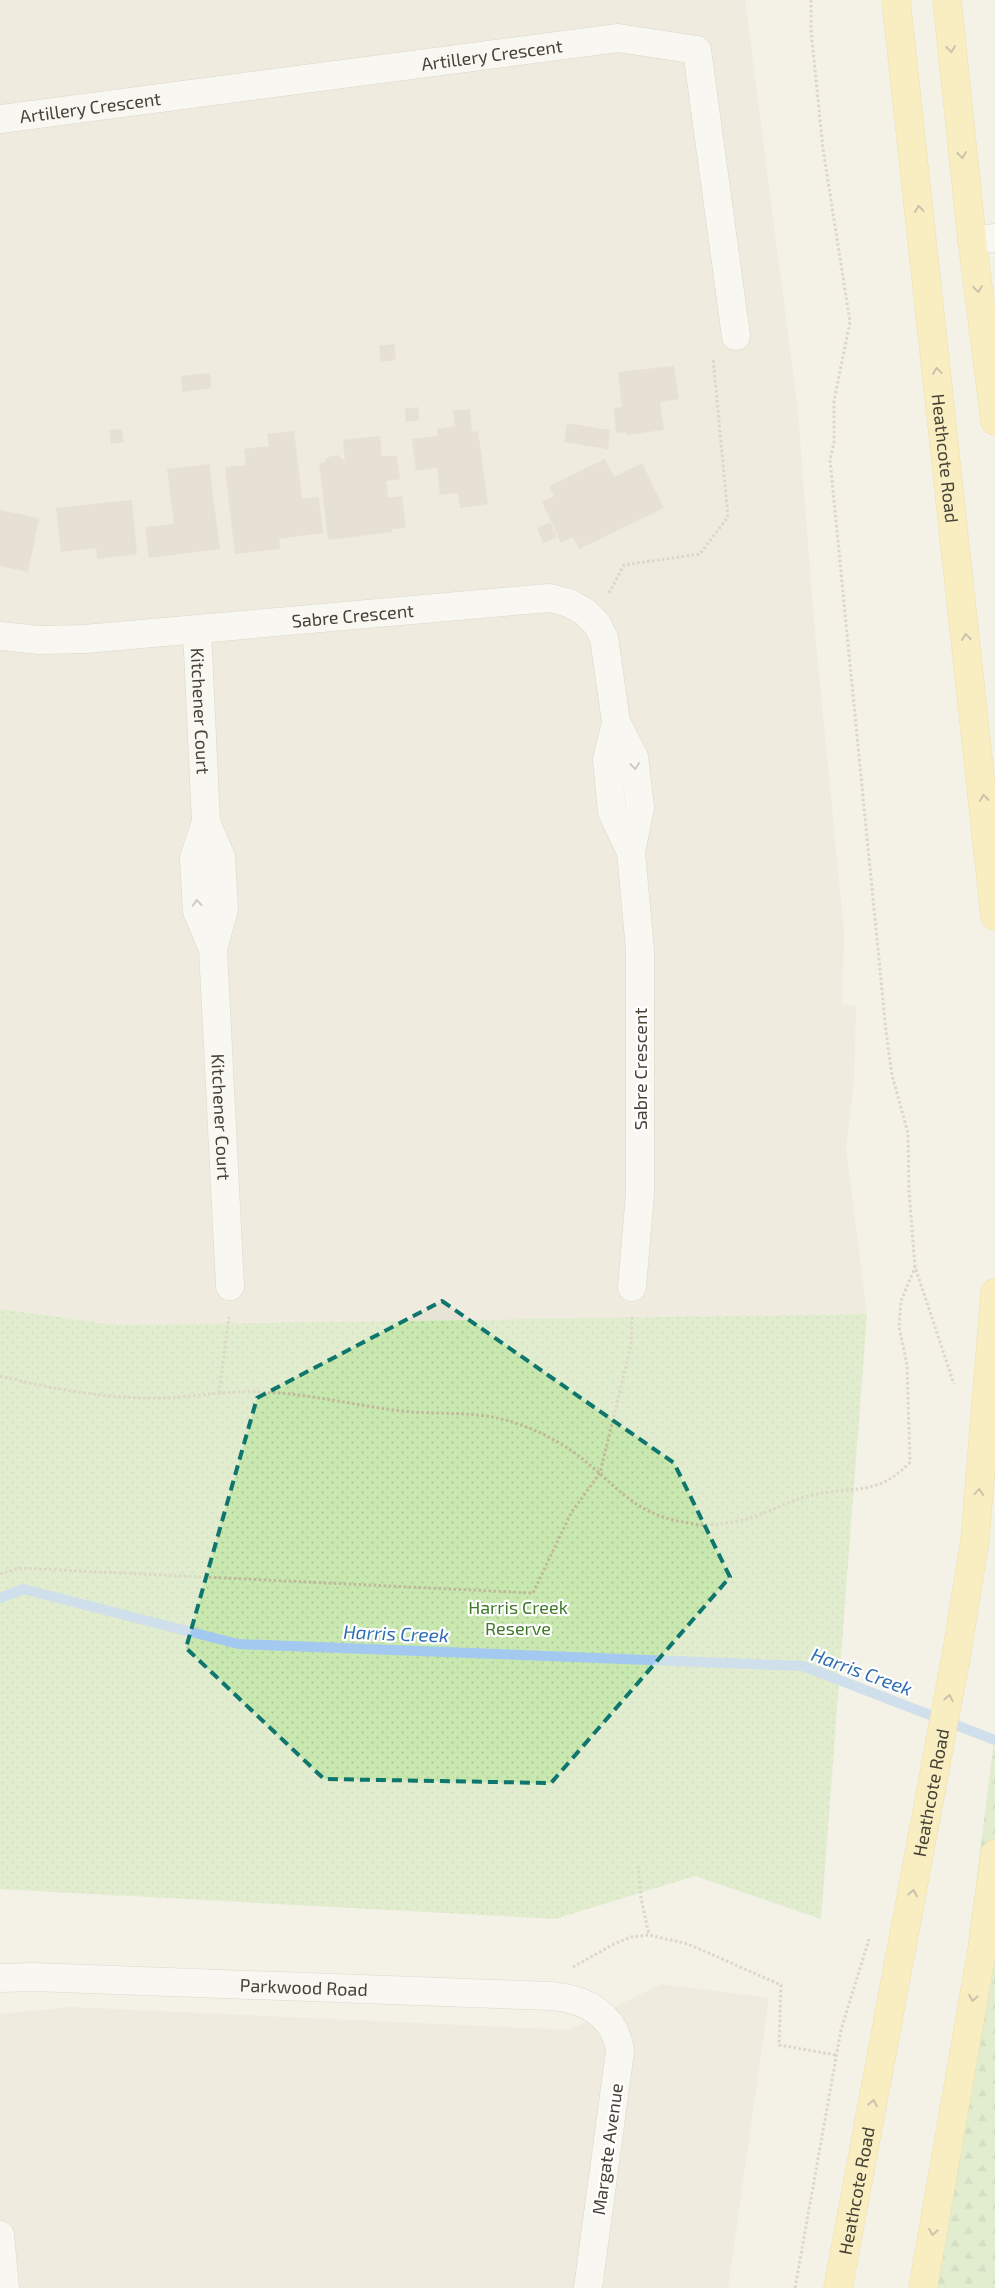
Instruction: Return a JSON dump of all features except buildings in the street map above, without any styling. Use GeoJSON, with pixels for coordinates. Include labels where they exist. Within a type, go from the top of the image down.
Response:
{"type":"FeatureCollection","features":[{"type":"Feature","properties":{"kind":"main road","name":"Heathcote Road"},"geometry":{"type":"LineString","coordinates":[[896,0],[995,916]]}},
{"type":"Feature","properties":{"kind":"main road"},"geometry":{"type":"LineString","coordinates":[[946,0],[984,239],[995,421]]}},
{"type":"Feature","properties":{"kind":"main road","name":"Heathcote Road"},"geometry":{"type":"LineString","coordinates":[[838,2288],[958,1651],[976,1540],[995,1293]]}},
{"type":"Feature","properties":{"kind":"main road"},"geometry":{"type":"LineString","coordinates":[[923,2288],[982,1950],[995,1854]]}},
{"type":"Feature","properties":{"kind":"street","name":"Artillery Crescent"},"geometry":{"type":"LineString","coordinates":[[0,119],[618,38],[697,50],[736,336]]}},
{"type":"Feature","properties":{"kind":"street","name":"Sabre Crescent"},"geometry":{"type":"LineString","coordinates":[[0,636],[39,640],[84,639],[526,600],[556,600],[569,603],[585,612],[597,624],[604,638],[616,722],[607,760],[612,812],[631,852],[638,910],[640,950],[640,1194],[632,1287]]}},
{"type":"Feature","properties":{"kind":"street","name":"Kitchener Court"},"geometry":{"type":"LineString","coordinates":[[197,630],[206,822],[194,858],[197,911],[213,949],[230,1286]]}},
{"type":"Feature","properties":{"kind":"street","name":"Parkwood Road"},"geometry":{"type":"LineString","coordinates":[[0,1978],[44,1977],[558,1996],[576,2000],[603,2015]]}},
{"type":"Feature","properties":{"kind":"street","name":"Margate Avenue"},"geometry":{"type":"LineString","coordinates":[[588,2288],[620,2051],[612,2026],[603,2015]]}},
{"type":"Feature","properties":{"kind":"street"},"geometry":{"type":"LineString","coordinates":[[0,2235],[5,2288]]}},
{"type":"Feature","properties":{"kind":"path"},"geometry":{"type":"LineString","coordinates":[[811,0],[811,30],[819,111],[850,322],[834,401],[834,443],[830,460],[886,1031],[892,1075],[908,1133],[909,1192],[915,1267],[956,1388]]}},
{"type":"Feature","properties":{"kind":"path"},"geometry":{"type":"LineString","coordinates":[[607,598],[624,565],[700,554],[728,517],[713,352]]}},
{"type":"Feature","properties":{"kind":"path"},"geometry":{"type":"LineString","coordinates":[[0,1376],[37,1385],[94,1394],[160,1398],[260,1392],[292,1394],[348,1405],[495,1418],[512,1422],[555,1440],[600,1473],[622,1495],[647,1512],[672,1520],[701,1525],[748,1518],[809,1496],[869,1488],[897,1476],[910,1462],[906,1365],[899,1327],[901,1301],[915,1267]]}},
{"type":"Feature","properties":{"kind":"path"},"geometry":{"type":"LineString","coordinates":[[219,1393],[229,1329],[230,1286]]}},
{"type":"Feature","properties":{"kind":"path"},"geometry":{"type":"LineString","coordinates":[[0,1574],[19,1568],[533,1593],[571,1513],[600,1473],[631,1345],[632,1287]]}},
{"type":"Feature","properties":{"kind":"path"},"geometry":{"type":"LineString","coordinates":[[638,1866],[641,1898],[648,1935]]}},
{"type":"Feature","properties":{"kind":"path"},"geometry":{"type":"LineString","coordinates":[[558,1996],[560,1980],[580,1962],[631,1937],[648,1935],[688,1944],[781,1986],[779,2044],[836,2055]]}},
{"type":"Feature","properties":{"kind":"path"},"geometry":{"type":"LineString","coordinates":[[795,2288],[841,2030],[870,1936]]}},
{"type":"Feature","properties":{"kind":"highlighted area"},"geometry":{"type":"Polygon","coordinates":[[[442,1301],[674,1463],[730,1577],[551,1783],[324,1779],[186,1648],[257,1398],[442,1301]]]}},
{"type":"Feature","properties":{"kind":"shaded area"},"geometry":{"type":"Polygon","coordinates":[[[0,0],[745,0],[798,412],[813,610],[844,933],[842,1004],[856,1006],[854,1081],[846,1148],[867,1314],[116,1325],[0,1309],[0,0]]]}},
{"type":"Feature","properties":{"kind":"shaded area"},"geometry":{"type":"Polygon","coordinates":[[[661,1984],[769,1998],[728,2288],[0,2288],[0,2014],[70,2007],[570,2030],[661,1984]]]}},
{"type":"Feature","properties":{"kind":"green space","name":"Harris Creek Reserve"},"geometry":{"type":"Polygon","coordinates":[[[0,1309],[116,1325],[867,1314],[821,1919],[695,1876],[555,1919],[0,1889],[0,1309]]]}},
{"type":"Feature","properties":{"kind":"green space"},"geometry":{"type":"Polygon","coordinates":[[[995,1733],[995,2288],[925,2288],[995,1733]]]}},
{"type":"Feature","properties":{"kind":"waterway","name":"Harris Creek"},"geometry":{"type":"LineString","coordinates":[[0,1598],[23,1589],[238,1644],[803,1666],[995,1740]]}}]}
